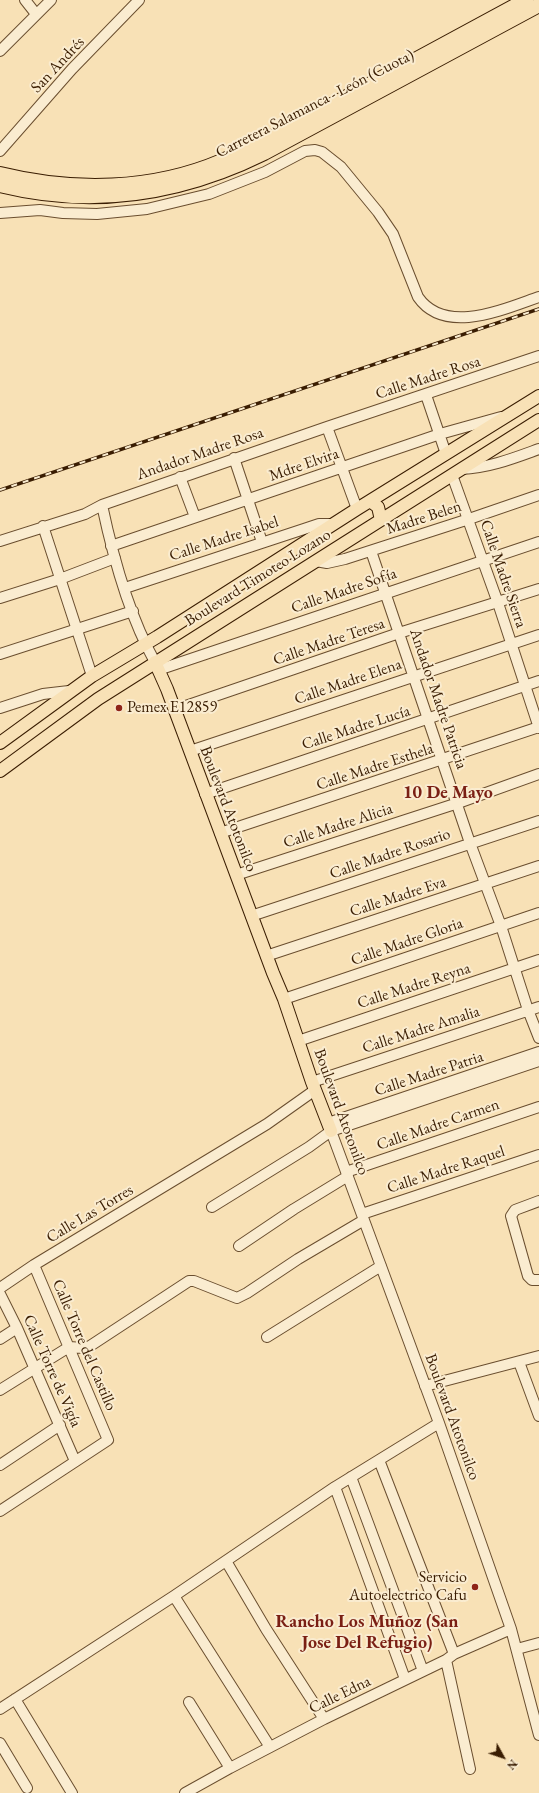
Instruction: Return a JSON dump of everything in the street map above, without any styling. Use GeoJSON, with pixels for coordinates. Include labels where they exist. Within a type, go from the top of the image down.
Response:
{"type":"FeatureCollection","features":[{"type":"Feature","properties":{"kind":"highway","name":"Carretera Salamanca - León (Cuota)"},"geometry":{"type":"LineString","coordinates":[[0,174],[45,184],[107,186],[145,182],[204,168],[222,162],[275,136],[526,0]]}},
{"type":"Feature","properties":{"kind":"highway","name":"Carretera Salamanca - León (Cuota)"},"geometry":{"type":"LineString","coordinates":[[0,185],[46,195],[107,196],[165,189],[217,174],[264,153],[539,5]]}},
{"type":"Feature","properties":{"kind":"main road","name":"Boulevard Timoteo Lozano"},"geometry":{"type":"LineString","coordinates":[[0,743],[69,691],[92,676],[539,396]]}},
{"type":"Feature","properties":{"kind":"main road","name":"Boulevard Timoteo Lozano"},"geometry":{"type":"LineString","coordinates":[[0,771],[81,710],[156,666],[316,561],[539,420]]}},
{"type":"Feature","properties":{"kind":"main road"},"geometry":{"type":"LineString","coordinates":[[390,489],[395,500],[405,505]]}},
{"type":"Feature","properties":{"kind":"main road"},"geometry":{"type":"LineString","coordinates":[[370,501],[378,506],[381,520]]}},
{"type":"Feature","properties":{"kind":"main road","name":"Boulevard Atotonilco"},"geometry":{"type":"LineString","coordinates":[[156,666],[190,751],[266,956],[284,999],[330,1127]]}},
{"type":"Feature","properties":{"kind":"street"},"geometry":{"type":"LineString","coordinates":[[25,0],[36,14]]}},
{"type":"Feature","properties":{"kind":"street"},"geometry":{"type":"LineString","coordinates":[[0,51],[51,0]]}},
{"type":"Feature","properties":{"kind":"street","name":"San Andrés"},"geometry":{"type":"LineString","coordinates":[[0,151],[72,70],[139,0]]}},
{"type":"Feature","properties":{"kind":"street"},"geometry":{"type":"LineString","coordinates":[[0,213],[40,210],[63,213],[97,214],[147,209],[182,202],[217,192],[264,172],[305,151],[322,152],[341,167],[378,212],[393,234],[418,297],[425,306],[438,314],[464,318],[489,313],[539,297]]}},
{"type":"Feature","properties":{"kind":"street","name":"Calle Madre Rosa"},"geometry":{"type":"LineString","coordinates":[[327,426],[426,395],[539,356]]}},
{"type":"Feature","properties":{"kind":"street"},"geometry":{"type":"LineString","coordinates":[[426,395],[446,454]]}},
{"type":"Feature","properties":{"kind":"street","name":"Mdre Elvira"},"geometry":{"type":"LineString","coordinates":[[111,546],[440,434],[507,415]]}},
{"type":"Feature","properties":{"kind":"street"},"geometry":{"type":"LineString","coordinates":[[327,426],[357,509]]}},
{"type":"Feature","properties":{"kind":"street","name":"Andador Madre Rosa"},"geometry":{"type":"LineString","coordinates":[[0,541],[43,526],[85,514],[102,505],[327,426]]}},
{"type":"Feature","properties":{"kind":"street"},"geometry":{"type":"LineString","coordinates":[[457,472],[493,464],[539,449]]}},
{"type":"Feature","properties":{"kind":"street"},"geometry":{"type":"LineString","coordinates":[[234,458],[262,542]]}},
{"type":"Feature","properties":{"kind":"street","name":"Calle Madre Sierra"},"geometry":{"type":"LineString","coordinates":[[457,472],[469,519],[539,728]]}},
{"type":"Feature","properties":{"kind":"street"},"geometry":{"type":"LineString","coordinates":[[180,477],[195,517]]}},
{"type":"Feature","properties":{"kind":"street","name":"Madre Belen"},"geometry":{"type":"LineString","coordinates":[[316,561],[335,562],[539,495]]}},
{"type":"Feature","properties":{"kind":"street","name":"Boulevard Atotonilco"},"geometry":{"type":"LineString","coordinates":[[102,505],[111,546],[125,588],[144,644],[156,666]]}},
{"type":"Feature","properties":{"kind":"street","name":"Calle Madre Isabel"},"geometry":{"type":"LineString","coordinates":[[125,588],[319,524],[334,524]]}},
{"type":"Feature","properties":{"kind":"street"},"geometry":{"type":"LineString","coordinates":[[43,526],[92,676]]}},
{"type":"Feature","properties":{"kind":"street","name":"Calle Madre Sofía"},"geometry":{"type":"LineString","coordinates":[[156,666],[539,542]]}},
{"type":"Feature","properties":{"kind":"street","name":"Andador Madre Patricia"},"geometry":{"type":"LineString","coordinates":[[371,551],[458,803],[470,843],[501,926],[528,1010],[539,1038]]}},
{"type":"Feature","properties":{"kind":"street"},"geometry":{"type":"LineString","coordinates":[[0,598],[60,579],[115,558]]}},
{"type":"Feature","properties":{"kind":"street","name":"Calle Madre Teresa"},"geometry":{"type":"LineString","coordinates":[[174,710],[399,634],[539,589]]}},
{"type":"Feature","properties":{"kind":"street"},"geometry":{"type":"LineString","coordinates":[[0,654],[76,628],[133,611]]}},
{"type":"Feature","properties":{"kind":"street","name":"Calle Madre Elena"},"geometry":{"type":"LineString","coordinates":[[190,751],[539,635]]}},
{"type":"Feature","properties":{"kind":"street","name":"Calle Madre Lucía"},"geometry":{"type":"LineString","coordinates":[[205,794],[539,681]]}},
{"type":"Feature","properties":{"kind":"street"},"geometry":{"type":"LineString","coordinates":[[0,708],[43,694],[69,691]]}},
{"type":"Feature","properties":{"kind":"street","name":"Calle Madre Esthela"},"geometry":{"type":"LineString","coordinates":[[220,833],[539,728]]}},
{"type":"Feature","properties":{"kind":"street","name":"Calle Madre Alicia"},"geometry":{"type":"LineString","coordinates":[[236,875],[458,803],[539,774]]}},
{"type":"Feature","properties":{"kind":"street","name":"Calle Madre Rosario"},"geometry":{"type":"LineString","coordinates":[[251,916],[539,821]]}},
{"type":"Feature","properties":{"kind":"street","name":"Calle Madre Eva"},"geometry":{"type":"LineString","coordinates":[[266,956],[539,866]]}},
{"type":"Feature","properties":{"kind":"street","name":"Calle Madre Gloria"},"geometry":{"type":"LineString","coordinates":[[284,999],[539,913]]}},
{"type":"Feature","properties":{"kind":"street","name":"Calle Madre Reyna"},"geometry":{"type":"LineString","coordinates":[[298,1041],[539,960]]}},
{"type":"Feature","properties":{"kind":"street","name":"Calle Madre Amalia"},"geometry":{"type":"LineString","coordinates":[[196,1167],[267,1124],[314,1086],[539,1007]]}},
{"type":"Feature","properties":{"kind":"street","name":"Calle Madre Patria"},"geometry":{"type":"LineString","coordinates":[[330,1127],[539,1052]]}},
{"type":"Feature","properties":{"kind":"street","name":"Calle Madre Patria"},"geometry":{"type":"LineString","coordinates":[[330,1127],[539,1061]]}},
{"type":"Feature","properties":{"kind":"street","name":"Calle Madre Carmen"},"geometry":{"type":"LineString","coordinates":[[239,1246],[347,1174],[539,1107]]}},
{"type":"Feature","properties":{"kind":"street"},"geometry":{"type":"LineString","coordinates":[[212,1207],[309,1147],[330,1127]]}},
{"type":"Feature","properties":{"kind":"street","name":"Boulevard Atotonilco"},"geometry":{"type":"LineString","coordinates":[[330,1127],[439,1423],[511,1629],[539,1735]]}},
{"type":"Feature","properties":{"kind":"street","name":"Calle Madre Raquel"},"geometry":{"type":"LineString","coordinates":[[69,1347],[84,1348],[90,1346],[189,1281],[194,1281],[237,1298],[247,1293],[363,1217],[539,1155]]}},
{"type":"Feature","properties":{"kind":"street","name":"Calle Las Torres"},"geometry":{"type":"LineString","coordinates":[[0,1288],[34,1265],[196,1167]]}},
{"type":"Feature","properties":{"kind":"street"},"geometry":{"type":"LineString","coordinates":[[539,1201],[518,1208],[512,1213],[511,1216],[512,1226],[528,1276],[532,1280],[539,1280]]}},
{"type":"Feature","properties":{"kind":"street","name":"Calle Torre del Castillo"},"geometry":{"type":"LineString","coordinates":[[34,1265],[107,1436],[107,1442],[75,1461]]}},
{"type":"Feature","properties":{"kind":"street"},"geometry":{"type":"LineString","coordinates":[[268,1337],[381,1266]]}},
{"type":"Feature","properties":{"kind":"street","name":"Calle Torre de Vigía"},"geometry":{"type":"LineString","coordinates":[[0,1294],[35,1367],[75,1461]]}},
{"type":"Feature","properties":{"kind":"street"},"geometry":{"type":"LineString","coordinates":[[0,1339],[17,1328]]}},
{"type":"Feature","properties":{"kind":"street"},"geometry":{"type":"LineString","coordinates":[[0,1390],[69,1347]]}},
{"type":"Feature","properties":{"kind":"street"},"geometry":{"type":"LineString","coordinates":[[425,1386],[539,1356]]}},
{"type":"Feature","properties":{"kind":"street"},"geometry":{"type":"LineString","coordinates":[[519,1362],[539,1416]]}},
{"type":"Feature","properties":{"kind":"street"},"geometry":{"type":"LineString","coordinates":[[0,1709],[174,1596],[351,1477],[439,1423]]}},
{"type":"Feature","properties":{"kind":"street"},"geometry":{"type":"LineString","coordinates":[[0,1465],[60,1425]]}},
{"type":"Feature","properties":{"kind":"street"},"geometry":{"type":"LineString","coordinates":[[379,1460],[450,1657],[470,1769]]}},
{"type":"Feature","properties":{"kind":"street"},"geometry":{"type":"LineString","coordinates":[[0,1511],[75,1461]]}},
{"type":"Feature","properties":{"kind":"street"},"geometry":{"type":"LineString","coordinates":[[351,1477],[423,1671]]}},
{"type":"Feature","properties":{"kind":"street"},"geometry":{"type":"LineString","coordinates":[[335,1488],[405,1680]]}},
{"type":"Feature","properties":{"kind":"street"},"geometry":{"type":"LineString","coordinates":[[226,1561],[266,1629],[324,1719]]}},
{"type":"Feature","properties":{"kind":"street"},"geometry":{"type":"LineString","coordinates":[[174,1596],[270,1747]]}},
{"type":"Feature","properties":{"kind":"street","name":"Calle Edna"},"geometry":{"type":"LineString","coordinates":[[185,1793],[324,1719],[450,1657],[511,1629]]}},
{"type":"Feature","properties":{"kind":"street"},"geometry":{"type":"LineString","coordinates":[[517,1649],[539,1643]]}},
{"type":"Feature","properties":{"kind":"street"},"geometry":{"type":"LineString","coordinates":[[15,1700],[72,1793]]}},
{"type":"Feature","properties":{"kind":"street"},"geometry":{"type":"LineString","coordinates":[[189,1702],[230,1768]]}},
{"type":"Feature","properties":{"kind":"street"},"geometry":{"type":"LineString","coordinates":[[0,1743],[27,1788]]}},
{"type":"Feature","properties":{"kind":"railway"},"geometry":{"type":"LineString","coordinates":[[0,490],[539,309]]}},
{"type":"Feature","properties":{"kind":"place","name":"Pemex E12859"},"geometry":{"type":"Point","coordinates":[119,708]}},
{"type":"Feature","properties":{"kind":"place","name":"Servicio Autoelectrico Cafu"},"geometry":{"type":"Point","coordinates":[475,1587]}},
{"type":"Feature","properties":{"kind":"district","name":"10 De Mayo"},"geometry":{"type":"Point","coordinates":[448,793]}},
{"type":"Feature","properties":{"kind":"district","name":"Rancho Los Muñoz (San Jose Del Refugio)"},"geometry":{"type":"Point","coordinates":[367,1632]}}]}
